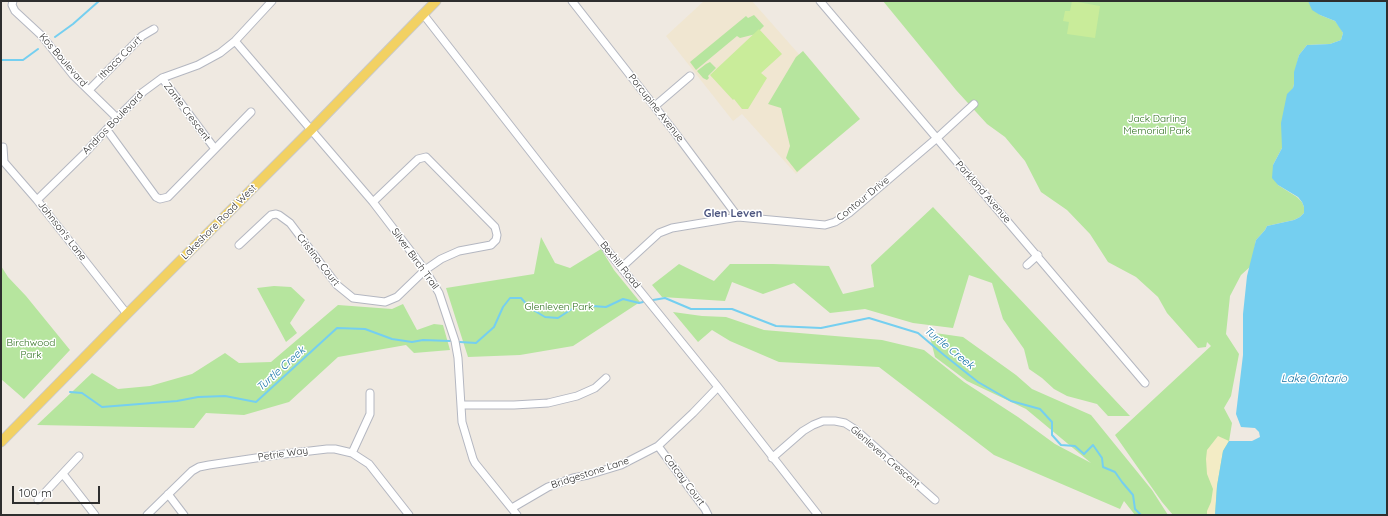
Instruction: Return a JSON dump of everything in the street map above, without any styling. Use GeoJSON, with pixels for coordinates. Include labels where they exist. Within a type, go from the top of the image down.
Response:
{"type":"FeatureCollection","features":[{"type":"Feature","properties":{"kind":"main road","name":"Lakeshore Road West"},"geometry":{"type":"LineString","coordinates":[[1,442],[311,130],[436,1]]}},
{"type":"Feature","properties":{"kind":"street","name":"Kos Boulevard"},"geometry":{"type":"LineString","coordinates":[[13,1],[12,5],[15,11],[42,36],[74,75],[117,118]]}},
{"type":"Feature","properties":{"kind":"street","name":"Andros Boulevard"},"geometry":{"type":"LineString","coordinates":[[37,200],[84,154],[143,92],[162,78],[210,59],[220,53],[234,41],[272,1]]}},
{"type":"Feature","properties":{"kind":"street","name":"Porcupine Avenue"},"geometry":{"type":"LineString","coordinates":[[572,1],[655,106],[738,217]]}},
{"type":"Feature","properties":{"kind":"street","name":"Parkland Avenue"},"geometry":{"type":"LineString","coordinates":[[820,1],[1038,255],[1145,383]]}},
{"type":"Feature","properties":{"kind":"street","name":"Bexhill Road"},"geometry":{"type":"LineString","coordinates":[[423,14],[615,260],[718,387],[818,515]]}},
{"type":"Feature","properties":{"kind":"street","name":"Ithaca Court"},"geometry":{"type":"LineString","coordinates":[[89,90],[142,36],[154,30]]}},
{"type":"Feature","properties":{"kind":"street","name":"Silver Birch Trail"},"geometry":{"type":"LineString","coordinates":[[234,41],[373,202],[425,270],[439,293],[452,331],[458,358],[462,422],[476,464],[517,515]]}},
{"type":"Feature","properties":{"kind":"street"},"geometry":{"type":"LineString","coordinates":[[655,106],[690,76]]}},
{"type":"Feature","properties":{"kind":"street","name":"Zante Crescent"},"geometry":{"type":"LineString","coordinates":[[107,130],[156,197],[168,197],[215,149],[162,78]]}},
{"type":"Feature","properties":{"kind":"street","name":"Contour Drive"},"geometry":{"type":"LineString","coordinates":[[622,267],[659,233],[665,230],[738,217],[825,225],[835,222],[849,213],[937,138],[974,104]]}},
{"type":"Feature","properties":{"kind":"street"},"geometry":{"type":"LineString","coordinates":[[215,149],[251,112]]}},
{"type":"Feature","properties":{"kind":"street","name":"Johnson's Lane"},"geometry":{"type":"LineString","coordinates":[[3,147],[4,162],[37,200],[127,314]]}},
{"type":"Feature","properties":{"kind":"street","name":"Cristina Court"},"geometry":{"type":"LineString","coordinates":[[239,245],[271,215],[279,215],[290,223],[337,285],[353,298],[385,302],[397,297],[425,270],[441,259],[459,251],[490,245],[496,240],[497,235],[495,227],[426,157],[418,160],[373,202]]}},
{"type":"Feature","properties":{"kind":"street"},"geometry":{"type":"LineString","coordinates":[[1027,265],[1038,255]]}},
{"type":"Feature","properties":{"kind":"street"},"geometry":{"type":"LineString","coordinates":[[461,405],[526,405],[548,403],[577,396],[589,391],[595,388],[606,378]]}},
{"type":"Feature","properties":{"kind":"street","name":"Bridgestone Lane"},"geometry":{"type":"LineString","coordinates":[[512,508],[548,487],[573,478],[621,465],[658,446],[718,387]]}},
{"type":"Feature","properties":{"kind":"street"},"geometry":{"type":"LineString","coordinates":[[352,453],[370,414],[370,393]]}},
{"type":"Feature","properties":{"kind":"street","name":"Glenleven Crescent"},"geometry":{"type":"LineString","coordinates":[[772,458],[803,431],[813,425],[823,421],[845,423],[856,430],[935,500]]}},
{"type":"Feature","properties":{"kind":"street","name":"Catcay Court"},"geometry":{"type":"LineString","coordinates":[[658,446],[705,508],[708,515]]}},
{"type":"Feature","properties":{"kind":"street","name":"Petrie Way"},"geometry":{"type":"LineString","coordinates":[[147,515],[192,471],[209,465],[321,449],[335,449],[352,453],[369,464],[409,515]]}},
{"type":"Feature","properties":{"kind":"street"},"geometry":{"type":"LineString","coordinates":[[38,500],[79,456]]}},
{"type":"Feature","properties":{"kind":"street"},"geometry":{"type":"LineString","coordinates":[[63,474],[95,515]]}},
{"type":"Feature","properties":{"kind":"street"},"geometry":{"type":"LineString","coordinates":[[168,494],[184,515]]}},
{"type":"Feature","properties":{"kind":"shaded area"},"geometry":{"type":"Polygon","coordinates":[[[704,1],[752,1],[857,120],[796,174],[742,114],[733,121],[666,36],[704,1]]]}},
{"type":"Feature","properties":{"kind":"green space","name":"Jack Darling Memorial Park"},"geometry":{"type":"Polygon","coordinates":[[[883,1],[1308,1],[1320,15],[1335,21],[1340,27],[1343,33],[1341,40],[1330,44],[1307,45],[1299,55],[1282,137],[1282,148],[1273,165],[1278,185],[1302,202],[1304,213],[1294,220],[1267,226],[1256,240],[1251,266],[1241,275],[1230,296],[1226,334],[1239,354],[1231,396],[1224,408],[1232,423],[1217,515],[1173,515],[1162,502],[1115,435],[1211,346],[1207,342],[1206,347],[1198,348],[1167,313],[1158,297],[1136,277],[1108,262],[1090,234],[1067,210],[1041,192],[1025,161],[1005,137],[987,124],[956,90],[883,1]]]}},
{"type":"Feature","properties":{"kind":"green space"},"geometry":{"type":"Polygon","coordinates":[[[1072,1],[1100,6],[1095,38],[1067,34],[1069,22],[1063,21],[1065,11],[1070,11],[1072,1]]]}},
{"type":"Feature","properties":{"kind":"green space"},"geometry":{"type":"Polygon","coordinates":[[[754,15],[764,26],[756,34],[740,38],[737,36],[696,70],[690,62],[746,16],[748,18],[754,15]]]}},
{"type":"Feature","properties":{"kind":"green space"},"geometry":{"type":"Polygon","coordinates":[[[759,29],[782,54],[761,73],[767,78],[748,109],[742,109],[710,75],[759,29]]]}},
{"type":"Feature","properties":{"kind":"green space"},"geometry":{"type":"Polygon","coordinates":[[[803,51],[860,119],[797,172],[786,158],[790,146],[781,108],[768,104],[796,57],[803,51]]]}},
{"type":"Feature","properties":{"kind":"green space"},"geometry":{"type":"Polygon","coordinates":[[[710,62],[716,68],[708,76],[709,78],[707,80],[697,71],[710,62]]]}},
{"type":"Feature","properties":{"kind":"green space"},"geometry":{"type":"Polygon","coordinates":[[[933,207],[1130,416],[1108,416],[1097,404],[1067,396],[1054,389],[1029,369],[1024,349],[1003,319],[992,283],[969,275],[953,328],[913,323],[865,309],[830,313],[794,283],[763,294],[732,282],[725,301],[662,297],[652,285],[679,264],[714,281],[730,264],[773,264],[829,266],[843,294],[874,287],[871,265],[933,207]]]}},
{"type":"Feature","properties":{"kind":"green space","name":"Glenleven Park"},"geometry":{"type":"Polygon","coordinates":[[[541,237],[555,263],[570,268],[601,249],[614,270],[640,302],[573,346],[520,355],[468,357],[446,288],[534,274],[541,237]]]}},
{"type":"Feature","properties":{"kind":"green space","name":"Birchwood Park"},"geometry":{"type":"Polygon","coordinates":[[[1,266],[8,277],[26,296],[70,350],[24,399],[1,379],[1,266]]]}},
{"type":"Feature","properties":{"kind":"green space"},"geometry":{"type":"Polygon","coordinates":[[[274,286],[291,287],[305,300],[290,323],[297,333],[286,342],[257,288],[274,286]]]}},
{"type":"Feature","properties":{"kind":"green space"},"geometry":{"type":"Polygon","coordinates":[[[403,304],[417,330],[434,324],[443,325],[450,350],[414,353],[406,345],[338,357],[289,402],[244,415],[206,413],[194,428],[37,425],[92,373],[118,389],[150,386],[192,374],[225,353],[239,363],[271,362],[338,305],[392,309],[403,304]]]}},
{"type":"Feature","properties":{"kind":"green space"},"geometry":{"type":"Polygon","coordinates":[[[673,312],[702,316],[726,317],[764,330],[882,340],[924,350],[964,382],[1018,417],[1055,444],[1091,463],[1026,409],[967,381],[935,357],[930,337],[935,333],[963,337],[1016,375],[1032,389],[1091,415],[1152,490],[1168,515],[1135,515],[1124,501],[1120,509],[994,455],[879,367],[779,362],[730,341],[712,330],[698,342],[673,312]]]}},
{"type":"Feature","properties":{"kind":"sand"},"geometry":{"type":"Polygon","coordinates":[[[1218,436],[1229,441],[1223,451],[1217,486],[1215,515],[1207,515],[1213,489],[1207,474],[1207,450],[1218,436]]]}},
{"type":"Feature","properties":{"kind":"water","name":"Lake Ontario"},"geometry":{"type":"Polygon","coordinates":[[[1308,1],[1387,1],[1387,515],[1215,515],[1217,486],[1223,451],[1229,441],[1252,441],[1260,437],[1259,432],[1255,428],[1241,427],[1236,414],[1243,355],[1243,314],[1247,276],[1256,240],[1267,226],[1294,220],[1304,213],[1304,207],[1298,197],[1278,185],[1272,178],[1273,165],[1282,148],[1281,123],[1287,94],[1293,88],[1294,72],[1299,55],[1307,45],[1330,44],[1341,40],[1343,33],[1335,21],[1312,10],[1308,1]]]}},
{"type":"Feature","properties":{"kind":"waterway"},"geometry":{"type":"LineString","coordinates":[[55,37],[73,24],[99,1]]}},
{"type":"Feature","properties":{"kind":"waterway"},"geometry":{"type":"LineString","coordinates":[[1,60],[23,60],[38,49]]}},
{"type":"Feature","properties":{"kind":"waterway","name":"Turtle Creek"},"geometry":{"type":"LineString","coordinates":[[460,342],[476,343],[494,327],[503,307],[510,298],[521,298],[530,308],[545,317],[558,318],[578,305],[606,307],[623,299],[639,303],[643,302]]}},
{"type":"Feature","properties":{"kind":"waterway","name":"Turtle Creek"},"geometry":{"type":"LineString","coordinates":[[653,300],[665,298],[691,309],[732,309],[776,326],[821,328],[869,318],[918,333],[978,382],[1011,401],[1040,409],[1052,422],[1052,435],[1061,445],[1075,446],[1084,454],[1093,445],[1102,458],[1103,467],[1115,472],[1133,495],[1135,509],[1141,515]]}},
{"type":"Feature","properties":{"kind":"waterway","name":"Turtle Creek"},"geometry":{"type":"LineString","coordinates":[[70,392],[82,393],[102,407],[177,401],[198,397],[225,396],[256,402],[337,328],[365,329],[392,339],[412,342],[423,340],[450,341]]}},
{"type":"Feature","properties":{"kind":"district","name":"Glen Leven"},"geometry":{"type":"Point","coordinates":[733,214]}}]}
